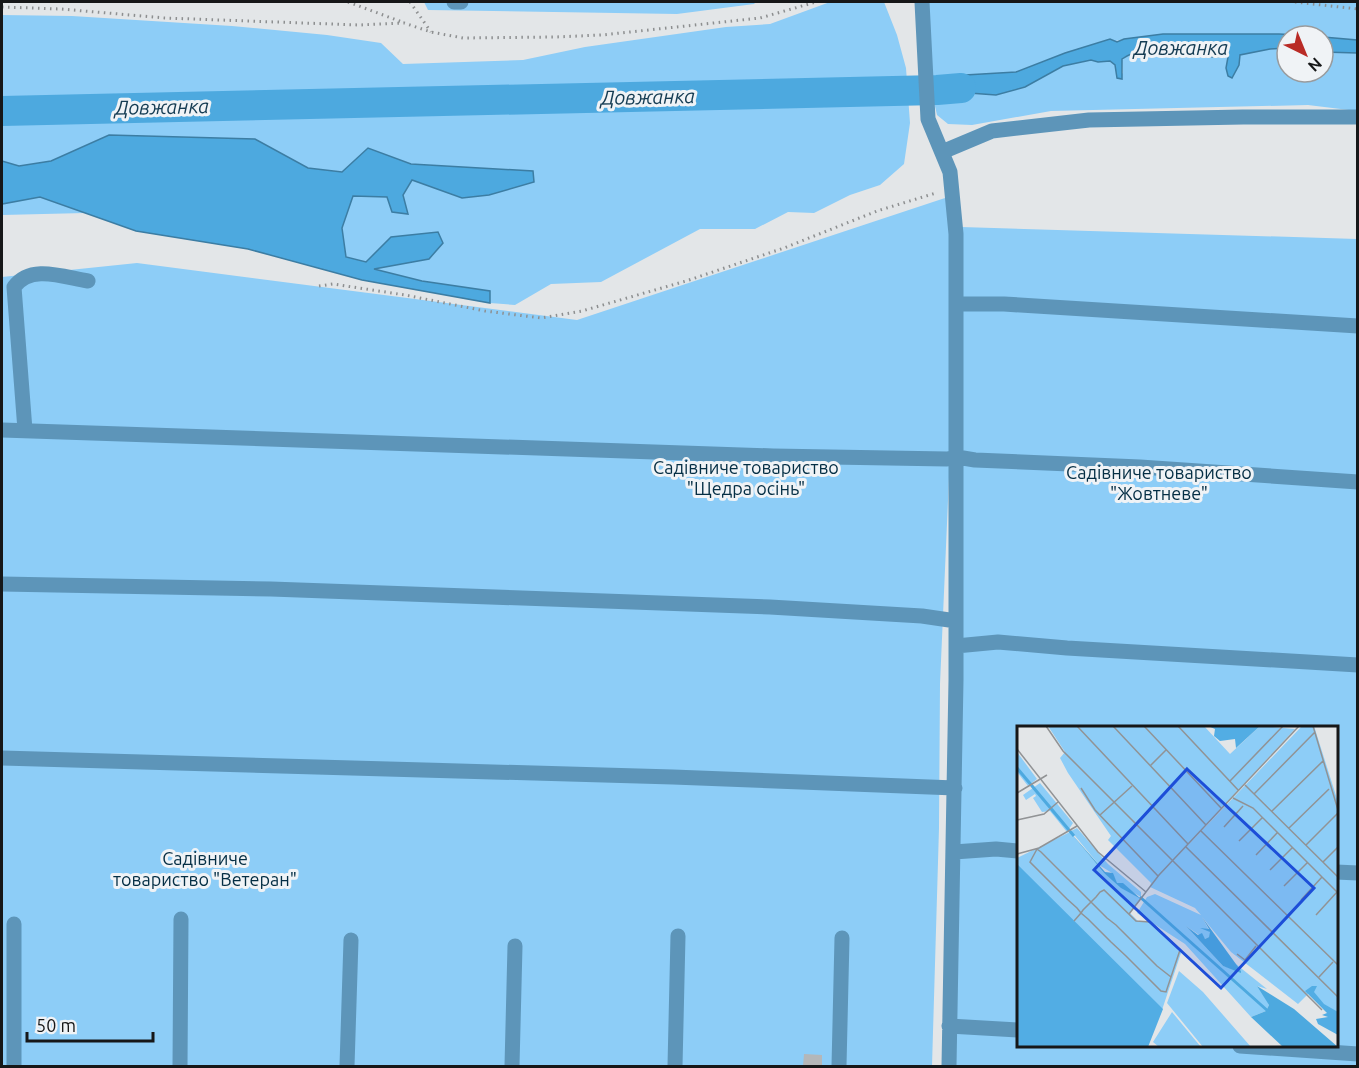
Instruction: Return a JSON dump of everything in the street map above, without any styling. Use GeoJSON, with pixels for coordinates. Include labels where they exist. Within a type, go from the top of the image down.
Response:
{"type":"FeatureCollection","features":[{"type":"Feature","properties":{"kind":"street"},"geometry":{"type":"LineString","coordinates":[[454,2],[461,2]]}},
{"type":"Feature","properties":{"kind":"street"},"geometry":{"type":"LineString","coordinates":[[921,2],[928,119],[950,172],[956,234],[955,788],[949,1066]]}},
{"type":"Feature","properties":{"kind":"street"},"geometry":{"type":"LineString","coordinates":[[942,152],[992,132],[1089,120],[1253,116],[1358,117]]}},
{"type":"Feature","properties":{"kind":"street"},"geometry":{"type":"LineString","coordinates":[[25,430],[14,287],[22,277],[39,273],[88,281]]}},
{"type":"Feature","properties":{"kind":"street"},"geometry":{"type":"LineString","coordinates":[[957,304],[1004,304],[1358,326]]}},
{"type":"Feature","properties":{"kind":"street"},"geometry":{"type":"LineString","coordinates":[[2,430],[749,455],[947,459],[957,457],[975,460],[1140,467],[1358,482]]}},
{"type":"Feature","properties":{"kind":"street"},"geometry":{"type":"LineString","coordinates":[[2,584],[271,589],[771,607],[922,616],[956,621]]}},
{"type":"Feature","properties":{"kind":"street"},"geometry":{"type":"LineString","coordinates":[[956,646],[998,642],[1358,665]]}},
{"type":"Feature","properties":{"kind":"street"},"geometry":{"type":"LineString","coordinates":[[2,758],[673,777],[955,788]]}},
{"type":"Feature","properties":{"kind":"street"},"geometry":{"type":"LineString","coordinates":[[954,852],[996,849],[1017,851]]}},
{"type":"Feature","properties":{"kind":"street"},"geometry":{"type":"LineString","coordinates":[[1338,872],[1358,873]]}},
{"type":"Feature","properties":{"kind":"street"},"geometry":{"type":"LineString","coordinates":[[180,1066],[181,919]]}},
{"type":"Feature","properties":{"kind":"street"},"geometry":{"type":"LineString","coordinates":[[14,924],[14,1066]]}},
{"type":"Feature","properties":{"kind":"street"},"geometry":{"type":"LineString","coordinates":[[675,1066],[678,936]]}},
{"type":"Feature","properties":{"kind":"street"},"geometry":{"type":"LineString","coordinates":[[839,1066],[842,938]]}},
{"type":"Feature","properties":{"kind":"street"},"geometry":{"type":"LineString","coordinates":[[347,1066],[351,940]]}},
{"type":"Feature","properties":{"kind":"street"},"geometry":{"type":"LineString","coordinates":[[512,1066],[515,946]]}},
{"type":"Feature","properties":{"kind":"street"},"geometry":{"type":"LineString","coordinates":[[950,1026],[1017,1030]]}},
{"type":"Feature","properties":{"kind":"street"},"geometry":{"type":"LineString","coordinates":[[1255,1047],[1358,1054]]}},
{"type":"Feature","properties":{"kind":"path"},"geometry":{"type":"LineString","coordinates":[[348,2],[431,32],[463,38],[602,35],[760,18],[816,2]]}},
{"type":"Feature","properties":{"kind":"path"},"geometry":{"type":"LineString","coordinates":[[410,2],[431,32]]}},
{"type":"Feature","properties":{"kind":"path"},"geometry":{"type":"LineString","coordinates":[[1294,2],[1358,9]]}},
{"type":"Feature","properties":{"kind":"path"},"geometry":{"type":"LineString","coordinates":[[2,7],[61,9],[165,18],[359,25],[404,23]]}},
{"type":"Feature","properties":{"kind":"path"},"geometry":{"type":"LineString","coordinates":[[319,286],[333,284],[485,311],[541,318],[582,310],[686,281],[784,248],[896,204],[951,190]]}},
{"type":"Feature","properties":{"kind":"green space"},"geometry":{"type":"Polygon","coordinates":[[[424,2],[756,2],[677,14],[428,10],[424,2]]]}},
{"type":"Feature","properties":{"kind":"green space"},"geometry":{"type":"Polygon","coordinates":[[[830,2],[884,2],[897,35],[906,68],[910,123],[904,164],[880,185],[850,195],[814,213],[788,212],[755,229],[700,229],[601,282],[551,284],[515,305],[490,303],[490,292],[422,281],[372,269],[391,237],[366,262],[346,257],[342,228],[353,195],[387,197],[408,214],[403,195],[412,180],[462,198],[489,195],[533,171],[411,164],[368,148],[343,172],[308,168],[255,139],[109,135],[51,161],[19,166],[2,161],[2,15],[72,16],[232,26],[327,35],[381,43],[403,64],[523,60],[585,47],[726,27],[770,24],[830,2]]]}},
{"type":"Feature","properties":{"kind":"green space"},"geometry":{"type":"Polygon","coordinates":[[[922,2],[1357,2],[1357,40],[1335,38],[1335,24],[1275,24],[1275,34],[1124,39],[1065,53],[1016,72],[983,75],[936,84],[925,79],[922,2]]]}},
{"type":"Feature","properties":{"kind":"green space"},"geometry":{"type":"Polygon","coordinates":[[[1159,49],[1225,55],[1228,57],[1226,68],[1228,76],[1232,78],[1239,65],[1240,55],[1275,49],[1275,84],[1335,84],[1335,52],[1357,53],[1357,111],[1308,105],[1051,111],[972,125],[948,124],[937,115],[934,102],[937,90],[941,95],[969,93],[996,95],[1025,87],[1063,66],[1091,60],[1110,61],[1115,65],[1117,78],[1123,73],[1122,59],[1134,53],[1159,49]]]}},
{"type":"Feature","properties":{"kind":"green space"},"geometry":{"type":"Polygon","coordinates":[[[40,197],[85,213],[2,215],[2,204],[40,197]]]}},
{"type":"Feature","properties":{"kind":"green space"},"geometry":{"type":"Polygon","coordinates":[[[948,197],[958,271],[940,684],[939,828],[932,1066],[2,1066],[2,277],[137,263],[577,320],[948,197]]]}},
{"type":"Feature","properties":{"kind":"green space","name":"Садівниче товариство \"Жовтневе\""},"geometry":{"type":"Polygon","coordinates":[[[961,227],[1357,239],[1357,1066],[950,1066],[961,227]]]}},
{"type":"Feature","properties":{"kind":"water"},"geometry":{"type":"Polygon","coordinates":[[[1163,34],[1275,34],[1275,49],[1240,55],[1239,65],[1232,78],[1228,76],[1226,68],[1228,57],[1225,55],[1210,57],[1176,49],[1160,48],[1136,52],[1122,59],[1122,79],[1117,78],[1115,65],[1110,61],[1091,60],[1063,66],[1025,87],[996,95],[969,93],[936,95],[936,84],[943,82],[948,76],[1016,72],[1110,39],[1117,42],[1163,34]]]}},
{"type":"Feature","properties":{"kind":"water"},"geometry":{"type":"Polygon","coordinates":[[[1335,38],[1357,40],[1357,53],[1335,52],[1335,38]]]}},
{"type":"Feature","properties":{"kind":"water"},"geometry":{"type":"Polygon","coordinates":[[[109,135],[255,139],[308,168],[342,172],[368,148],[411,164],[533,171],[534,182],[489,195],[462,198],[412,180],[403,195],[408,214],[392,212],[387,197],[353,196],[342,228],[346,257],[366,262],[391,237],[438,232],[443,243],[429,259],[374,269],[422,281],[490,291],[490,303],[362,280],[248,249],[136,231],[40,197],[2,204],[2,161],[19,166],[51,161],[109,135]]]}},
{"type":"Feature","properties":{"kind":"building"},"geometry":{"type":"Polygon","coordinates":[[[804,1054],[822,1055],[822,1066],[803,1066],[804,1054]]]}},
{"type":"Feature","properties":{"kind":"waterway","name":"Довжанка"},"geometry":{"type":"LineString","coordinates":[[2,111],[961,88]]}},
{"type":"Feature","properties":{"kind":"park label","name":"Садівниче товариство \"Щедра осінь\""},"geometry":{"type":"Point","coordinates":[746,478]}},
{"type":"Feature","properties":{"kind":"park label","name":"Садівниче товариство \"Ветеран\""},"geometry":{"type":"Point","coordinates":[205,869]}}]}
